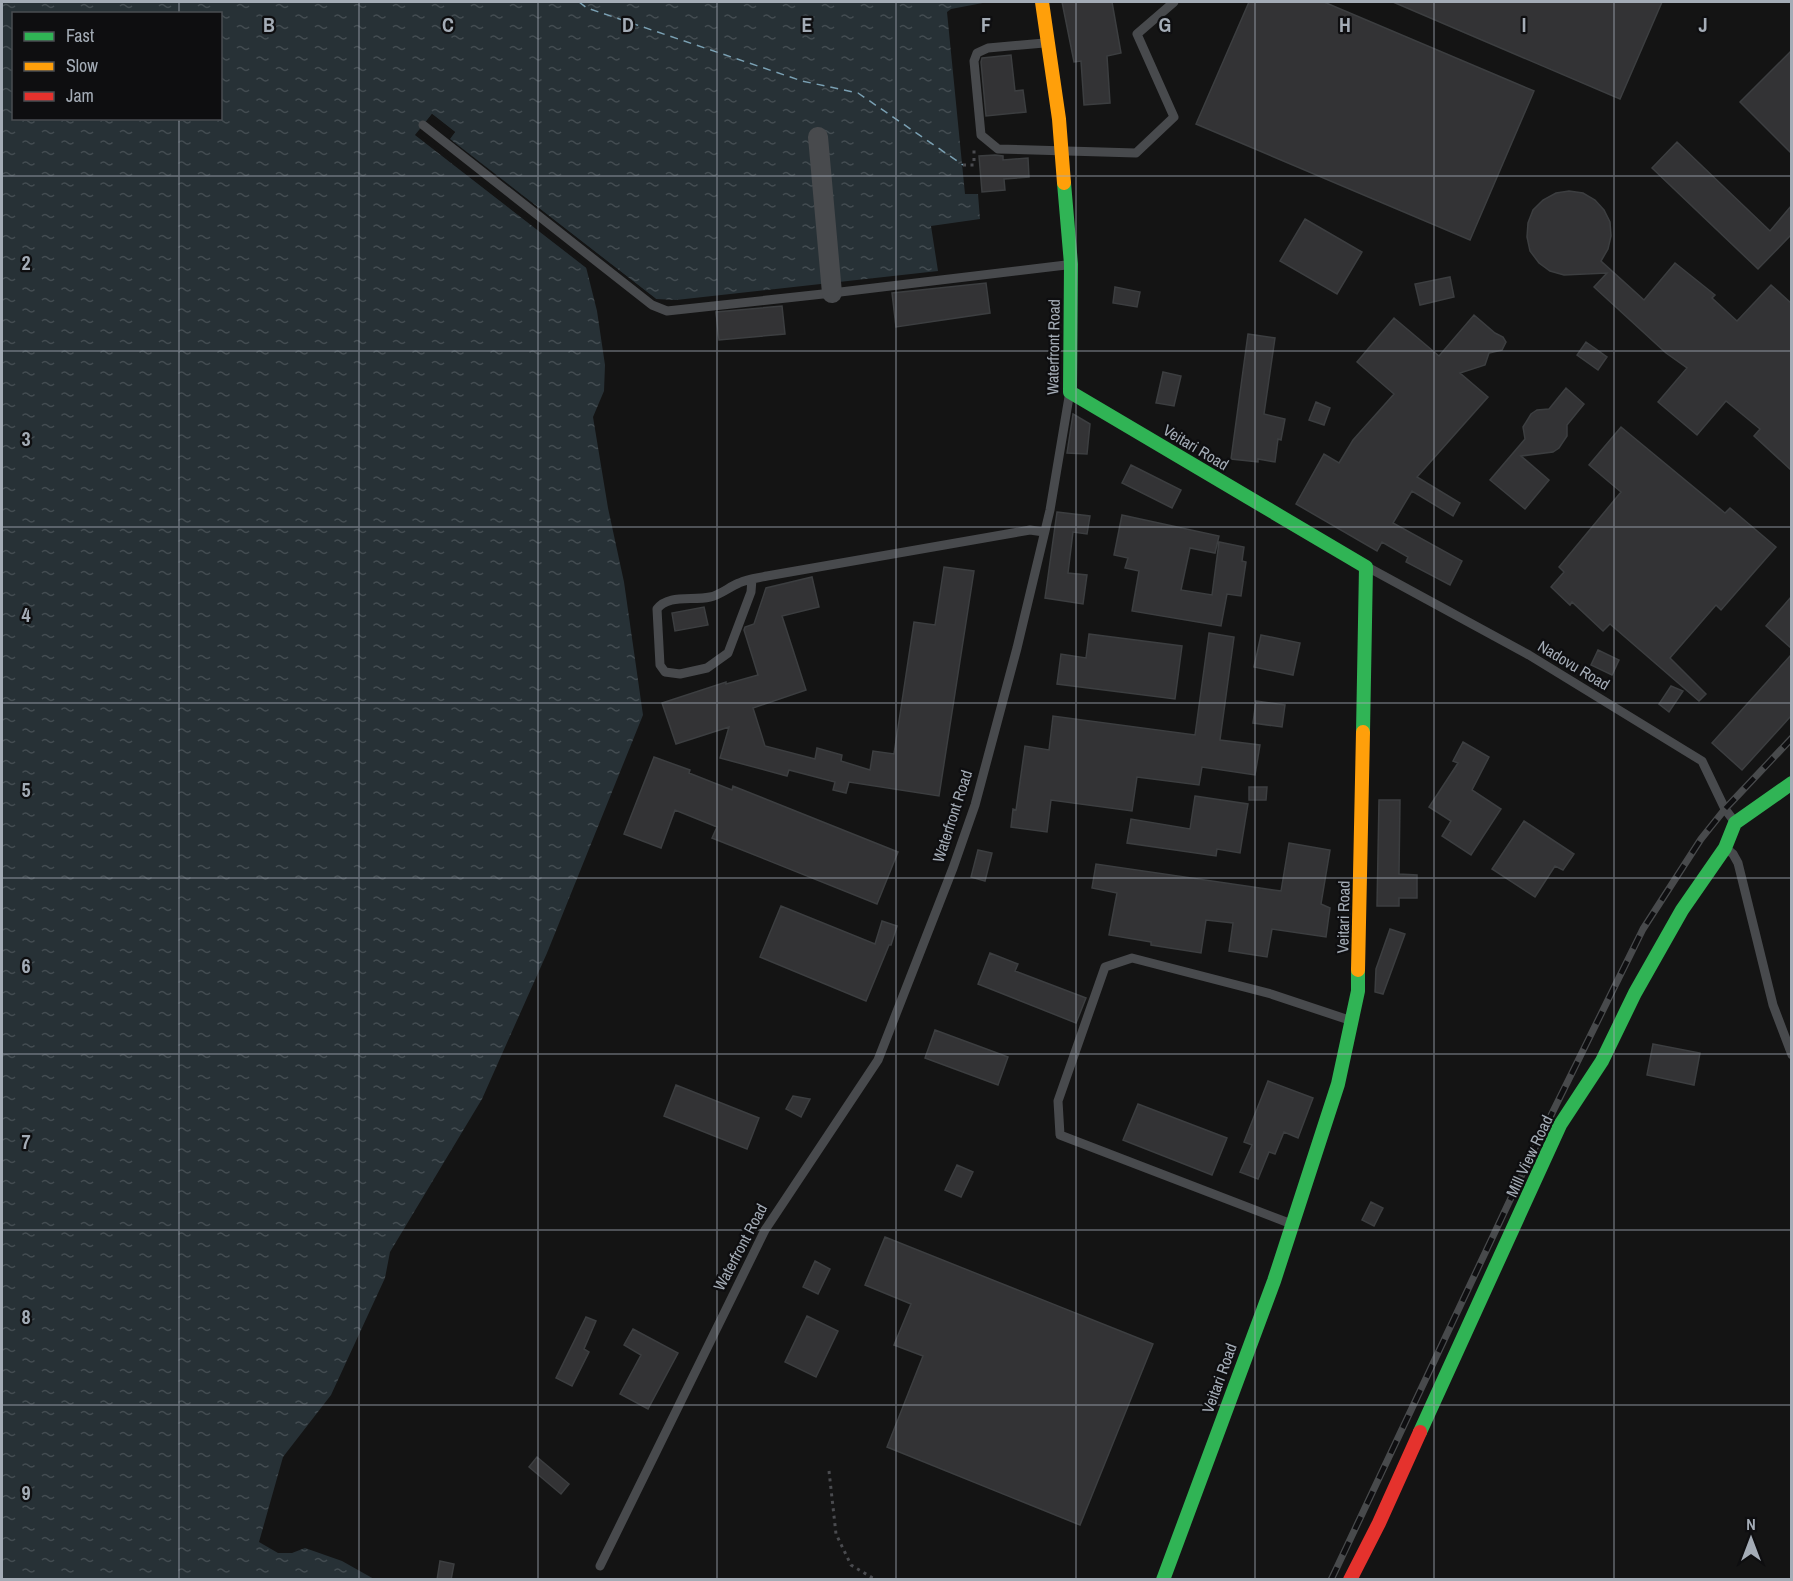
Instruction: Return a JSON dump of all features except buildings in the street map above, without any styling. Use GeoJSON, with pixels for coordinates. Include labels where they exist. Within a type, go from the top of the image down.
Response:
{"type":"FeatureCollection","features":[{"type":"Feature","properties":{"kind":"main road","name":"Waterfront Road"},"geometry":{"type":"LineString","coordinates":[[1042,2],[1062,150],[1071,264],[1070,392]]}},
{"type":"Feature","properties":{"kind":"main road","name":"Veitari Road"},"geometry":{"type":"LineString","coordinates":[[1070,392],[1366,567],[1358,991],[1352,1021],[1338,1084],[1274,1281],[1162,1580]]}},
{"type":"Feature","properties":{"kind":"main road"},"geometry":{"type":"LineString","coordinates":[[1735,823],[1791,783]]}},
{"type":"Feature","properties":{"kind":"main road","name":"Mill View Road"},"geometry":{"type":"LineString","coordinates":[[1350,1580],[1384,1513],[1560,1125],[1602,1061],[1635,993],[1682,910],[1725,848],[1735,823]]}},
{"type":"Feature","properties":{"kind":"street"},"geometry":{"type":"LineString","coordinates":[[818,137],[832,293]]}},
{"type":"Feature","properties":{"kind":"lane"},"geometry":{"type":"LineString","coordinates":[[1048,43],[988,48],[976,53],[974,61],[981,135],[998,149],[1136,153],[1174,117],[1137,34],[1174,2]]}},
{"type":"Feature","properties":{"kind":"lane"},"geometry":{"type":"LineString","coordinates":[[423,125],[652,305],[667,311],[1071,264]]}},
{"type":"Feature","properties":{"kind":"lane","name":"Waterfront Road"},"geometry":{"type":"LineString","coordinates":[[600,1566],[765,1230],[878,1060],[953,868],[975,805],[1017,648],[1044,532],[1070,392]]}},
{"type":"Feature","properties":{"kind":"lane"},"geometry":{"type":"LineString","coordinates":[[752,579],[751,592],[728,653],[707,668],[680,674],[665,672],[660,664],[657,609],[662,603],[671,600],[712,597],[739,582],[752,579],[973,539],[1030,530],[1044,532]]}},
{"type":"Feature","properties":{"kind":"lane","name":"Nadovu Road"},"geometry":{"type":"LineString","coordinates":[[1366,567],[1528,655],[1702,761],[1725,809],[1735,823]]}},
{"type":"Feature","properties":{"kind":"lane"},"geometry":{"type":"LineString","coordinates":[[1725,848],[1733,854],[1738,863],[1773,1005],[1791,1055]]}},
{"type":"Feature","properties":{"kind":"lane"},"geometry":{"type":"LineString","coordinates":[[1292,1224],[1060,1135],[1058,1101],[1106,967],[1132,958],[1271,994],[1352,1021]]}},
{"type":"Feature","properties":{"kind":"path"},"geometry":{"type":"LineString","coordinates":[[963,165],[974,165],[975,141],[981,135]]}},
{"type":"Feature","properties":{"kind":"path"},"geometry":{"type":"LineString","coordinates":[[829,1471],[836,1534],[851,1565],[876,1580]]}},
{"type":"Feature","properties":{"kind":"water"},"geometry":{"type":"Polygon","coordinates":[[[2,2],[988,2],[951,9],[947,12],[965,194],[978,194],[980,219],[931,226],[938,271],[676,300],[656,299],[449,139],[455,132],[432,114],[416,135],[586,267],[597,311],[605,365],[604,391],[593,417],[608,508],[624,582],[643,715],[547,953],[482,1099],[390,1252],[385,1278],[331,1395],[283,1457],[259,1542],[278,1553],[292,1553],[305,1548],[342,1561],[374,1579],[2,1580],[2,2]]]}},
{"type":"Feature","properties":{"kind":"pier"},"geometry":{"type":"Polygon","coordinates":[[[432,114],[455,132],[450,139],[656,299],[654,301],[446,138],[451,132],[432,118],[420,135],[587,264],[589,270],[415,135],[432,114]]]}},
{"type":"Feature","properties":{"kind":"ferry route"},"geometry":{"type":"LineString","coordinates":[[579,2],[587,8],[802,81],[858,93],[963,165]]}},
{"type":"Feature","properties":{"kind":"railway"},"geometry":{"type":"LineString","coordinates":[[1331,1580],[1527,1164],[1643,929],[1701,839],[1725,809],[1792,738]]}},
{"type":"Feature","properties":{"kind":"traffic: fast"},"geometry":{"type":"LineString","coordinates":[[1064,183],[1071,264],[1070,392],[1366,567],[1363,732]]}},
{"type":"Feature","properties":{"kind":"traffic: fast"},"geometry":{"type":"LineString","coordinates":[[1420,1432],[1560,1125],[1602,1061],[1635,993],[1682,910],[1725,848],[1735,823],[1792,783]]}},
{"type":"Feature","properties":{"kind":"traffic: fast"},"geometry":{"type":"LineString","coordinates":[[1163,1580],[1274,1281],[1338,1084],[1358,991],[1358,970]]}},
{"type":"Feature","properties":{"kind":"traffic: slow"},"geometry":{"type":"LineString","coordinates":[[1042,2],[1059,119],[1064,183]]}},
{"type":"Feature","properties":{"kind":"traffic: slow"},"geometry":{"type":"LineString","coordinates":[[1358,970],[1363,732]]}},
{"type":"Feature","properties":{"kind":"traffic: jam"},"geometry":{"type":"LineString","coordinates":[[1350,1580],[1379,1523],[1420,1432]]}}]}
